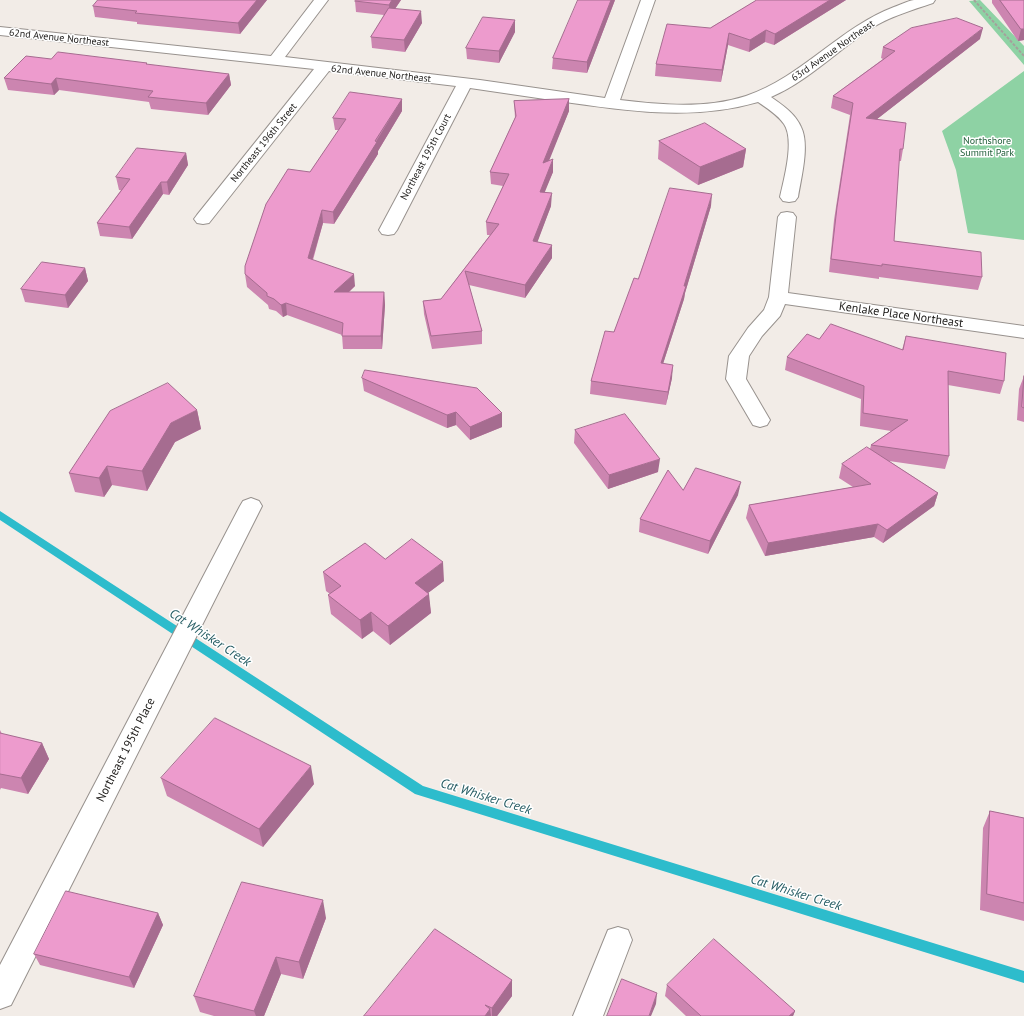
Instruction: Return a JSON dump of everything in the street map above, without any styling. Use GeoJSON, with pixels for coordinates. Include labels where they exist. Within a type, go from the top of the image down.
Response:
{"type":"FeatureCollection","features":[{"type":"Feature","properties":{"kind":"street"},"geometry":{"type":"LineString","coordinates":[[274,61],[321,0]]}},
{"type":"Feature","properties":{"kind":"street"},"geometry":{"type":"LineString","coordinates":[[611,104],[648,0]]}},
{"type":"Feature","properties":{"kind":"street","name":"63rd Avenue Northeast"},"geometry":{"type":"LineString","coordinates":[[760,96],[787,82],[868,25],[899,10],[928,0]]}},
{"type":"Feature","properties":{"kind":"street","name":"62nd Avenue Northeast"},"geometry":{"type":"LineString","coordinates":[[0,31],[465,83],[611,104],[666,108],[691,108],[735,104],[760,96]]}},
{"type":"Feature","properties":{"kind":"street","name":"Northeast 196th Street"},"geometry":{"type":"LineString","coordinates":[[203,219],[324,67]]}},
{"type":"Feature","properties":{"kind":"street","name":"Northeast 195th Court"},"geometry":{"type":"LineString","coordinates":[[388,230],[465,83]]}},
{"type":"Feature","properties":{"kind":"street"},"geometry":{"type":"LineString","coordinates":[[760,96],[781,112],[794,126],[796,138],[795,161],[789,197]]}},
{"type":"Feature","properties":{"kind":"street"},"geometry":{"type":"LineString","coordinates":[[760,420],[736,379],[739,356],[755,332],[774,312],[778,297],[787,217]]}},
{"type":"Feature","properties":{"kind":"street","name":"Kenlake Place Northeast"},"geometry":{"type":"LineString","coordinates":[[778,297],[1024,332]]}},
{"type":"Feature","properties":{"kind":"street","name":"Northeast 195th Place"},"geometry":{"type":"LineString","coordinates":[[0,995],[251,506]]}},
{"type":"Feature","properties":{"kind":"street"},"geometry":{"type":"LineString","coordinates":[[588,1016],[618,940]]}},
{"type":"Feature","properties":{"kind":"path"},"geometry":{"type":"LineString","coordinates":[[974,0],[1024,56]]}},
{"type":"Feature","properties":{"kind":"green space"},"geometry":{"type":"Polygon","coordinates":[[[980,0],[1024,46],[1024,65],[969,1],[980,0]]]}},
{"type":"Feature","properties":{"kind":"green space","name":"Northshore Summit Park"},"geometry":{"type":"Polygon","coordinates":[[[1024,71],[1024,240],[968,233],[956,170],[942,131],[1024,71]]]}},
{"type":"Feature","properties":{"kind":"building"},"geometry":{"type":"Polygon","coordinates":[[[98,0],[257,0],[238,23],[135,13],[137,11],[93,6],[98,0]]]}},
{"type":"Feature","properties":{"kind":"building"},"geometry":{"type":"Polygon","coordinates":[[[392,0],[389,5],[355,1],[392,0]]]}},
{"type":"Feature","properties":{"kind":"building"},"geometry":{"type":"Polygon","coordinates":[[[578,0],[611,0],[587,62],[553,58],[578,0]]]}},
{"type":"Feature","properties":{"kind":"building"},"geometry":{"type":"Polygon","coordinates":[[[757,0],[830,0],[775,34],[766,30],[750,40],[729,33],[722,70],[656,64],[667,24],[710,28],[757,0]]]}},
{"type":"Feature","properties":{"kind":"building"},"geometry":{"type":"Polygon","coordinates":[[[1000,0],[1024,0],[1024,29],[1021,29],[1000,0]]]}},
{"type":"Feature","properties":{"kind":"building"},"geometry":{"type":"Polygon","coordinates":[[[389,8],[421,11],[404,40],[371,37],[389,8]]]}},
{"type":"Feature","properties":{"kind":"building"},"geometry":{"type":"Polygon","coordinates":[[[483,17],[515,20],[499,51],[466,48],[483,17]]]}},
{"type":"Feature","properties":{"kind":"building"},"geometry":{"type":"Polygon","coordinates":[[[957,18],[983,28],[866,118],[906,123],[903,149],[900,149],[894,241],[981,252],[982,277],[831,259],[837,207],[853,103],[833,96],[895,51],[883,47],[911,28],[957,18]]]}},
{"type":"Feature","properties":{"kind":"building"},"geometry":{"type":"Polygon","coordinates":[[[58,52],[229,74],[206,103],[148,97],[153,91],[56,78],[51,84],[4,78],[26,56],[51,59],[58,52]]]}},
{"type":"Feature","properties":{"kind":"building"},"geometry":{"type":"Polygon","coordinates":[[[350,92],[402,99],[333,212],[322,210],[308,258],[354,274],[334,292],[384,292],[381,336],[342,336],[343,323],[286,303],[281,305],[274,299],[267,296],[267,293],[245,274],[245,266],[266,204],[288,169],[310,172],[346,119],[333,118],[350,92]]]}},
{"type":"Feature","properties":{"kind":"building"},"geometry":{"type":"Polygon","coordinates":[[[569,99],[543,163],[553,159],[540,192],[552,193],[533,241],[552,245],[525,285],[465,271],[482,331],[431,336],[423,301],[441,299],[499,224],[486,222],[509,174],[490,172],[516,116],[514,101],[569,99]]]}},
{"type":"Feature","properties":{"kind":"building"},"geometry":{"type":"Polygon","coordinates":[[[705,123],[746,149],[700,167],[659,141],[705,123]]]}},
{"type":"Feature","properties":{"kind":"building"},"geometry":{"type":"Polygon","coordinates":[[[137,148],[186,153],[167,182],[161,182],[129,227],[97,223],[130,179],[116,177],[137,148]]]}},
{"type":"Feature","properties":{"kind":"building"},"geometry":{"type":"Polygon","coordinates":[[[670,188],[712,194],[684,286],[686,286],[661,363],[673,365],[668,392],[591,381],[605,331],[614,332],[634,278],[638,279],[670,188]]]}},
{"type":"Feature","properties":{"kind":"building"},"geometry":{"type":"Polygon","coordinates":[[[42,262],[85,268],[65,295],[21,289],[42,262]]]}},
{"type":"Feature","properties":{"kind":"building"},"geometry":{"type":"Polygon","coordinates":[[[831,324],[903,350],[906,336],[1006,353],[1004,381],[948,371],[949,456],[871,445],[908,420],[863,413],[864,386],[787,357],[807,334],[819,339],[831,324]]]}},
{"type":"Feature","properties":{"kind":"building"},"geometry":{"type":"Polygon","coordinates":[[[365,370],[477,388],[502,413],[470,427],[456,412],[447,415],[362,378],[365,370]]]}},
{"type":"Feature","properties":{"kind":"building"},"geometry":{"type":"Polygon","coordinates":[[[1024,376],[1024,408],[1022,407],[1024,376]]]}},
{"type":"Feature","properties":{"kind":"building"},"geometry":{"type":"Polygon","coordinates":[[[168,383],[197,410],[171,423],[142,471],[107,466],[99,478],[69,473],[110,411],[168,383]]]}},
{"type":"Feature","properties":{"kind":"building"},"geometry":{"type":"Polygon","coordinates":[[[625,414],[660,459],[609,475],[575,430],[625,414]]]}},
{"type":"Feature","properties":{"kind":"building"},"geometry":{"type":"Polygon","coordinates":[[[867,447],[938,493],[887,530],[878,524],[768,543],[749,505],[871,484],[842,464],[867,447]]]}},
{"type":"Feature","properties":{"kind":"building"},"geometry":{"type":"Polygon","coordinates":[[[696,468],[741,482],[710,541],[640,519],[668,470],[683,490],[696,468]]]}},
{"type":"Feature","properties":{"kind":"building"},"geometry":{"type":"Polygon","coordinates":[[[412,539],[443,562],[415,583],[429,594],[388,626],[371,612],[360,620],[328,595],[341,586],[323,572],[365,543],[385,559],[412,539]]]}},
{"type":"Feature","properties":{"kind":"building"},"geometry":{"type":"Polygon","coordinates":[[[215,718],[311,766],[259,829],[161,778],[215,718]]]}},
{"type":"Feature","properties":{"kind":"building"},"geometry":{"type":"Polygon","coordinates":[[[0,733],[42,743],[21,778],[0,774],[0,733]]]}},
{"type":"Feature","properties":{"kind":"building"},"geometry":{"type":"Polygon","coordinates":[[[990,811],[1024,818],[1024,903],[987,894],[990,811]]]}},
{"type":"Feature","properties":{"kind":"building"},"geometry":{"type":"Polygon","coordinates":[[[242,882],[323,900],[299,962],[276,957],[254,1011],[194,996],[242,882]]]}},
{"type":"Feature","properties":{"kind":"building"},"geometry":{"type":"Polygon","coordinates":[[[66,891],[158,913],[129,977],[34,954],[66,891]]]}},
{"type":"Feature","properties":{"kind":"building"},"geometry":{"type":"Polygon","coordinates":[[[435,929],[512,980],[492,1008],[485,1005],[490,1009],[485,1016],[364,1016],[435,929]]]}},
{"type":"Feature","properties":{"kind":"building"},"geometry":{"type":"Polygon","coordinates":[[[714,939],[795,1011],[789,1016],[701,1016],[667,985],[714,939]]]}},
{"type":"Feature","properties":{"kind":"building"},"geometry":{"type":"Polygon","coordinates":[[[622,979],[657,993],[649,1016],[607,1016],[622,979]]]}},
{"type":"Feature","properties":{"kind":"waterway","name":"Cat Whisker Creek"},"geometry":{"type":"LineString","coordinates":[[0,515],[419,790],[1024,977]]}}]}
